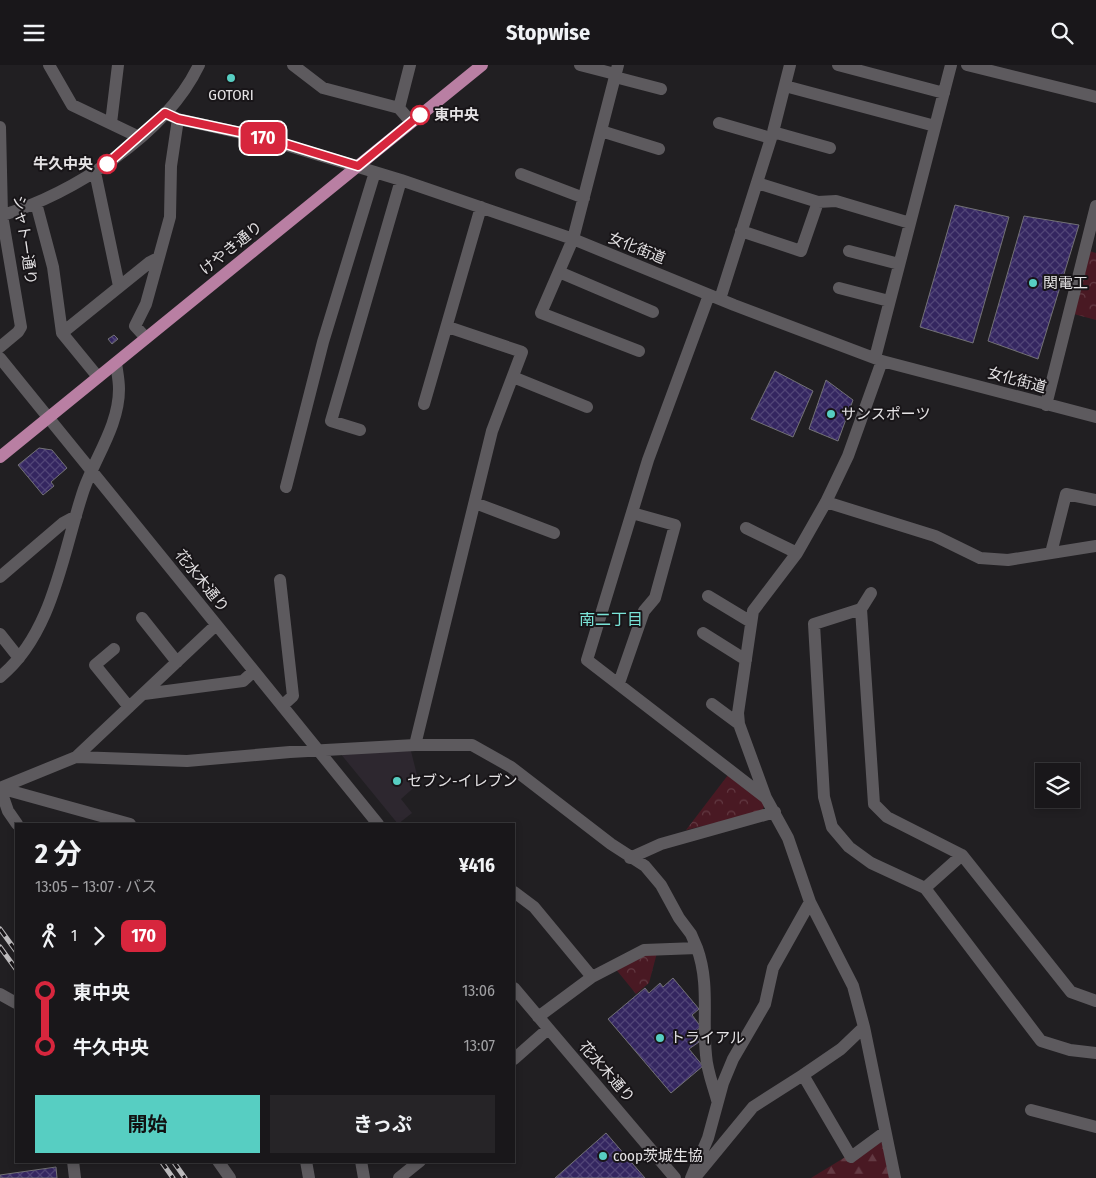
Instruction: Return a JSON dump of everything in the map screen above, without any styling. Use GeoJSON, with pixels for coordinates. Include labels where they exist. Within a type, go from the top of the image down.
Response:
{"type":"FeatureCollection","features":[{"type":"Feature","properties":{"kind":"main road","name":"けやき通り"},"geometry":{"type":"LineString","coordinates":[[0,457],[482,65]]}},
{"type":"Feature","properties":{"kind":"street"},"geometry":{"type":"LineString","coordinates":[[49,65],[72,105],[139,137]]}},
{"type":"Feature","properties":{"kind":"street"},"geometry":{"type":"LineString","coordinates":[[111,123],[118,65]]}},
{"type":"Feature","properties":{"kind":"street"},"geometry":{"type":"LineString","coordinates":[[1,216],[36,203],[73,186],[95,173],[165,113],[199,65]]}},
{"type":"Feature","properties":{"kind":"street"},"geometry":{"type":"LineString","coordinates":[[293,65],[323,88],[399,108],[412,123]]}},
{"type":"Feature","properties":{"kind":"street"},"geometry":{"type":"LineString","coordinates":[[399,108],[410,65]]}},
{"type":"Feature","properties":{"kind":"street"},"geometry":{"type":"LineString","coordinates":[[580,65],[616,72],[661,89]]}},
{"type":"Feature","properties":{"kind":"street"},"geometry":{"type":"LineString","coordinates":[[766,798],[587,660],[663,416],[741,231],[772,135],[790,65]]}},
{"type":"Feature","properties":{"kind":"street"},"geometry":{"type":"LineString","coordinates":[[838,65],[944,93]]}},
{"type":"Feature","properties":{"kind":"street"},"geometry":{"type":"LineString","coordinates":[[895,1178],[864,1027],[853,986],[810,902],[788,838],[766,798],[739,725],[738,713],[753,611],[762,596],[796,553],[826,502],[848,456],[879,359],[889,301],[951,65]]}},
{"type":"Feature","properties":{"kind":"street"},"geometry":{"type":"LineString","coordinates":[[967,65],[1096,97]]}},
{"type":"Feature","properties":{"kind":"street"},"geometry":{"type":"LineString","coordinates":[[616,72],[573,239],[541,313],[639,351]]}},
{"type":"Feature","properties":{"kind":"street"},"geometry":{"type":"LineString","coordinates":[[785,86],[935,126]]}},
{"type":"Feature","properties":{"kind":"street","name":"女化街道"},"geometry":{"type":"LineString","coordinates":[[165,113],[178,119],[263,137],[375,171],[481,207],[573,239],[714,297],[879,359],[1096,417]]}},
{"type":"Feature","properties":{"kind":"street"},"geometry":{"type":"LineString","coordinates":[[146,338],[135,325],[146,304],[170,217],[171,166],[178,119]]}},
{"type":"Feature","properties":{"kind":"street"},"geometry":{"type":"LineString","coordinates":[[719,123],[830,148]]}},
{"type":"Feature","properties":{"kind":"street","name":"シャトー通り"},"geometry":{"type":"LineString","coordinates":[[0,127],[1,216],[20,320],[18,332],[0,347]]}},
{"type":"Feature","properties":{"kind":"street"},"geometry":{"type":"LineString","coordinates":[[601,131],[659,149]]}},
{"type":"Feature","properties":{"kind":"street"},"geometry":{"type":"LineString","coordinates":[[286,487],[323,343],[375,171]]}},
{"type":"Feature","properties":{"kind":"street"},"geometry":{"type":"LineString","coordinates":[[95,173],[119,286]]}},
{"type":"Feature","properties":{"kind":"street"},"geometry":{"type":"LineString","coordinates":[[521,174],[584,198]]}},
{"type":"Feature","properties":{"kind":"street"},"geometry":{"type":"LineString","coordinates":[[360,430],[331,421],[401,180]]}},
{"type":"Feature","properties":{"kind":"street"},"geometry":{"type":"LineString","coordinates":[[757,183],[818,202],[836,201],[910,223]]}},
{"type":"Feature","properties":{"kind":"street"},"geometry":{"type":"LineString","coordinates":[[741,231],[801,251],[818,202]]}},
{"type":"Feature","properties":{"kind":"street"},"geometry":{"type":"LineString","coordinates":[[36,203],[53,267],[62,333],[98,377]]}},
{"type":"Feature","properties":{"kind":"street"},"geometry":{"type":"LineString","coordinates":[[1046,405],[1096,206]]}},
{"type":"Feature","properties":{"kind":"street"},"geometry":{"type":"LineString","coordinates":[[424,404],[448,327],[481,207]]}},
{"type":"Feature","properties":{"kind":"street"},"geometry":{"type":"LineString","coordinates":[[850,251],[899,264]]}},
{"type":"Feature","properties":{"kind":"street"},"geometry":{"type":"LineString","coordinates":[[62,333],[150,261],[158,258]]}},
{"type":"Feature","properties":{"kind":"street"},"geometry":{"type":"LineString","coordinates":[[559,273],[653,312]]}},
{"type":"Feature","properties":{"kind":"street"},"geometry":{"type":"LineString","coordinates":[[840,289],[889,301]]}},
{"type":"Feature","properties":{"kind":"street"},"geometry":{"type":"LineString","coordinates":[[415,745],[492,431],[522,352],[448,327]]}},
{"type":"Feature","properties":{"kind":"street","name":"花水木通り"},"geometry":{"type":"LineString","coordinates":[[0,358],[377,823]]}},
{"type":"Feature","properties":{"kind":"street"},"geometry":{"type":"LineString","coordinates":[[0,677],[19,658],[51,597],[92,471],[114,422],[119,389],[116,363]]}},
{"type":"Feature","properties":{"kind":"street"},"geometry":{"type":"LineString","coordinates":[[513,377],[587,407]]}},
{"type":"Feature","properties":{"kind":"street"},"geometry":{"type":"LineString","coordinates":[[1051,553],[1066,494],[1096,500]]}},
{"type":"Feature","properties":{"kind":"street"},"geometry":{"type":"LineString","coordinates":[[826,502],[935,536],[980,558],[1008,560],[1096,546]]}},
{"type":"Feature","properties":{"kind":"street"},"geometry":{"type":"LineString","coordinates":[[475,503],[554,533]]}},
{"type":"Feature","properties":{"kind":"street"},"geometry":{"type":"LineString","coordinates":[[619,683],[644,611],[655,598],[675,525],[632,513]]}},
{"type":"Feature","properties":{"kind":"street"},"geometry":{"type":"LineString","coordinates":[[0,577],[63,523],[76,516]]}},
{"type":"Feature","properties":{"kind":"street"},"geometry":{"type":"LineString","coordinates":[[746,528],[796,553]]}},
{"type":"Feature","properties":{"kind":"street"},"geometry":{"type":"LineString","coordinates":[[280,580],[293,696],[282,706]]}},
{"type":"Feature","properties":{"kind":"street"},"geometry":{"type":"LineString","coordinates":[[871,593],[861,609],[874,804],[887,817],[962,855],[1071,992],[1096,1001]]}},
{"type":"Feature","properties":{"kind":"street"},"geometry":{"type":"LineString","coordinates":[[708,596],[751,622]]}},
{"type":"Feature","properties":{"kind":"street"},"geometry":{"type":"LineString","coordinates":[[861,609],[814,624],[824,797],[832,827],[849,847],[871,863],[924,887],[1041,1041],[1070,1050],[1096,1053]]}},
{"type":"Feature","properties":{"kind":"street"},"geometry":{"type":"LineString","coordinates":[[142,618],[177,662]]}},
{"type":"Feature","properties":{"kind":"street"},"geometry":{"type":"LineString","coordinates":[[0,788],[76,757],[216,625]]}},
{"type":"Feature","properties":{"kind":"street"},"geometry":{"type":"LineString","coordinates":[[703,633],[746,660]]}},
{"type":"Feature","properties":{"kind":"street"},"geometry":{"type":"LineString","coordinates":[[0,635],[19,658]]}},
{"type":"Feature","properties":{"kind":"street"},"geometry":{"type":"LineString","coordinates":[[114,649],[95,665],[129,707]]}},
{"type":"Feature","properties":{"kind":"street"},"geometry":{"type":"LineString","coordinates":[[144,694],[243,681],[254,671]]}},
{"type":"Feature","properties":{"kind":"street"},"geometry":{"type":"LineString","coordinates":[[712,704],[739,725]]}},
{"type":"Feature","properties":{"kind":"street"},"geometry":{"type":"LineString","coordinates":[[76,757],[187,761],[415,745],[472,745],[484,750],[512,767],[630,857],[645,866],[661,885],[679,918],[692,934],[704,966],[706,1055],[717,1100]]}},
{"type":"Feature","properties":{"kind":"street"},"geometry":{"type":"LineString","coordinates":[[0,788],[8,811],[16,823]]}},
{"type":"Feature","properties":{"kind":"street"},"geometry":{"type":"LineString","coordinates":[[0,788],[126,823]]}},
{"type":"Feature","properties":{"kind":"street"},"geometry":{"type":"LineString","coordinates":[[630,857],[661,844],[775,812]]}},
{"type":"Feature","properties":{"kind":"street"},"geometry":{"type":"LineString","coordinates":[[924,887],[962,855]]}},
{"type":"Feature","properties":{"kind":"street"},"geometry":{"type":"LineString","coordinates":[[515,893],[534,907],[592,977]]}},
{"type":"Feature","properties":{"kind":"street"},"geometry":{"type":"LineString","coordinates":[[693,1178],[708,1138],[717,1100],[733,1059],[765,1004],[773,968],[810,902]]}},
{"type":"Feature","properties":{"kind":"street"},"geometry":{"type":"LineString","coordinates":[[538,1017],[592,977],[644,950],[697,948]]}},
{"type":"Feature","properties":{"kind":"street","name":"花水木通り"},"geometry":{"type":"LineString","coordinates":[[515,989],[675,1178]]}},
{"type":"Feature","properties":{"kind":"street"},"geometry":{"type":"LineString","coordinates":[[0,994],[15,1002]]}},
{"type":"Feature","properties":{"kind":"street"},"geometry":{"type":"LineString","coordinates":[[693,1178],[714,1157],[744,1115],[753,1107],[841,1049],[864,1027]]}},
{"type":"Feature","properties":{"kind":"street"},"geometry":{"type":"LineString","coordinates":[[515,1058],[548,1029]]}},
{"type":"Feature","properties":{"kind":"street"},"geometry":{"type":"LineString","coordinates":[[803,1075],[850,1157],[885,1132]]}},
{"type":"Feature","properties":{"kind":"street"},"geometry":{"type":"LineString","coordinates":[[1031,1110],[1096,1127]]}},
{"type":"Feature","properties":{"kind":"street"},"geometry":{"type":"LineString","coordinates":[[73,1163],[75,1178]]}},
{"type":"Feature","properties":{"kind":"street"},"geometry":{"type":"LineString","coordinates":[[219,1163],[230,1178]]}},
{"type":"Feature","properties":{"kind":"street"},"geometry":{"type":"LineString","coordinates":[[306,1163],[309,1178]]}},
{"type":"Feature","properties":{"kind":"street"},"geometry":{"type":"LineString","coordinates":[[361,1163],[364,1178]]}},
{"type":"Feature","properties":{"kind":"street"},"geometry":{"type":"LineString","coordinates":[[399,1178],[418,1163]]}},
{"type":"Feature","properties":{"kind":"shaded area"},"geometry":{"type":"Polygon","coordinates":[[[411,751],[419,783],[401,799],[412,813],[397,823],[340,753],[411,751]]]}},
{"type":"Feature","properties":{"kind":"green space"},"geometry":{"type":"Polygon","coordinates":[[[1086,250],[1096,253],[1096,320],[1070,313],[1086,250]]]}},
{"type":"Feature","properties":{"kind":"green space"},"geometry":{"type":"Polygon","coordinates":[[[728,775],[765,803],[762,812],[686,830],[728,775]]]}},
{"type":"Feature","properties":{"kind":"green space"},"geometry":{"type":"Polygon","coordinates":[[[658,949],[649,983],[636,994],[614,967],[658,949]]]}},
{"type":"Feature","properties":{"kind":"green space"},"geometry":{"type":"Polygon","coordinates":[[[882,1142],[891,1178],[811,1178],[847,1156],[882,1142]]]}},
{"type":"Feature","properties":{"kind":"building"},"geometry":{"type":"Polygon","coordinates":[[[955,205],[1009,217],[973,343],[920,327],[955,205]]]}},
{"type":"Feature","properties":{"kind":"building","name":"関電工"},"geometry":{"type":"Polygon","coordinates":[[[1024,216],[1079,225],[1038,359],[988,341],[1024,216]]]}},
{"type":"Feature","properties":{"kind":"building"},"geometry":{"type":"Polygon","coordinates":[[[114,335],[118,339],[112,344],[108,339],[114,335]]]}},
{"type":"Feature","properties":{"kind":"building"},"geometry":{"type":"Polygon","coordinates":[[[775,371],[813,391],[793,437],[751,419],[775,371]]]}},
{"type":"Feature","properties":{"kind":"building","name":"サンスポーツ"},"geometry":{"type":"Polygon","coordinates":[[[826,380],[853,400],[838,441],[809,429],[826,380]]]}},
{"type":"Feature","properties":{"kind":"building"},"geometry":{"type":"Polygon","coordinates":[[[39,448],[52,450],[67,468],[51,482],[54,486],[43,495],[18,465],[39,448]]]}},
{"type":"Feature","properties":{"kind":"building","name":"トライアル"},"geometry":{"type":"Polygon","coordinates":[[[673,978],[699,1009],[692,1015],[701,1027],[692,1034],[699,1042],[689,1049],[703,1066],[671,1093],[608,1019],[645,988],[649,993],[660,983],[663,987],[673,978]]]}},
{"type":"Feature","properties":{"kind":"building","name":"coop茨城生協"},"geometry":{"type":"Polygon","coordinates":[[[606,1133],[645,1178],[555,1178],[606,1133]]]}},
{"type":"Feature","properties":{"kind":"building"},"geometry":{"type":"Polygon","coordinates":[[[56,1167],[57,1178],[0,1178],[0,1175],[56,1167]]]}},
{"type":"Feature","properties":{"kind":"railway"},"geometry":{"type":"LineString","coordinates":[[0,929],[15,950]]}},
{"type":"Feature","properties":{"kind":"railway"},"geometry":{"type":"LineString","coordinates":[[0,947],[15,968]]}},
{"type":"Feature","properties":{"kind":"railway"},"geometry":{"type":"LineString","coordinates":[[162,1163],[173,1178]]}},
{"type":"Feature","properties":{"kind":"railway"},"geometry":{"type":"LineString","coordinates":[[174,1163],[185,1178]]}},
{"type":"Feature","properties":{"kind":"bus line","name":"170"},"geometry":{"type":"LineString","coordinates":[[107,164],[165,113],[178,119],[263,137],[358,166],[420,115]]}},
{"type":"Feature","properties":{"kind":"place","name":"GOTORI"},"geometry":{"type":"Point","coordinates":[231,78]}},
{"type":"Feature","properties":{"kind":"place","name":"東中央"},"geometry":{"type":"Point","coordinates":[420,115]}},
{"type":"Feature","properties":{"kind":"place","name":"牛久中央"},"geometry":{"type":"Point","coordinates":[107,164]}},
{"type":"Feature","properties":{"kind":"place","name":"関電工"},"geometry":{"type":"Point","coordinates":[1033,283]}},
{"type":"Feature","properties":{"kind":"place","name":"サンスポーツ"},"geometry":{"type":"Point","coordinates":[831,414]}},
{"type":"Feature","properties":{"kind":"place","name":"セブン-イレブン"},"geometry":{"type":"Point","coordinates":[397,781]}},
{"type":"Feature","properties":{"kind":"place","name":"トライアル"},"geometry":{"type":"Point","coordinates":[660,1038]}},
{"type":"Feature","properties":{"kind":"place","name":"coop茨城生協"},"geometry":{"type":"Point","coordinates":[603,1156]}},
{"type":"Feature","properties":{"kind":"district","name":"南二丁目"},"geometry":{"type":"Point","coordinates":[611,619]}}]}
